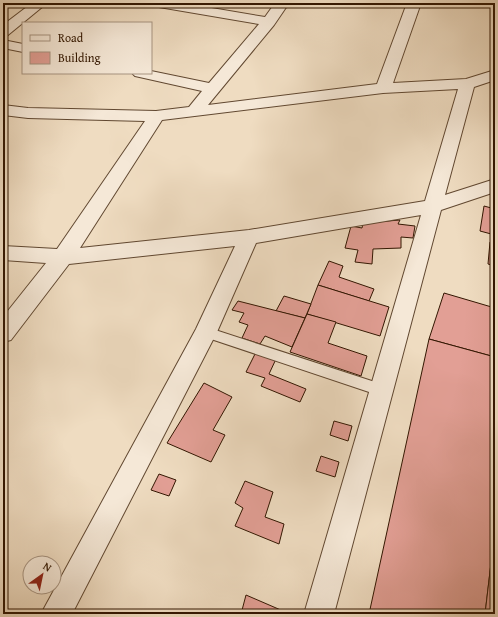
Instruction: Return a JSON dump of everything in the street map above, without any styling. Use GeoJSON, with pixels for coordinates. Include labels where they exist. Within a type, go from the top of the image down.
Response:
{"type":"FeatureCollection","features":[{"type":"Feature","properties":{"kind":"street"},"geometry":{"type":"LineString","coordinates":[[3,32],[40,3]]}},
{"type":"Feature","properties":{"kind":"street"},"geometry":{"type":"LineString","coordinates":[[159,3],[269,22]]}},
{"type":"Feature","properties":{"kind":"street"},"geometry":{"type":"LineString","coordinates":[[195,110],[269,22],[282,3]]}},
{"type":"Feature","properties":{"kind":"street"},"geometry":{"type":"LineString","coordinates":[[383,88],[414,3]]}},
{"type":"Feature","properties":{"kind":"street"},"geometry":{"type":"LineString","coordinates":[[3,44],[22,48]]}},
{"type":"Feature","properties":{"kind":"street"},"geometry":{"type":"LineString","coordinates":[[145,74],[214,89]]}},
{"type":"Feature","properties":{"kind":"street"},"geometry":{"type":"LineString","coordinates":[[3,110],[28,113],[156,116],[383,88],[467,84],[495,75]]}},
{"type":"Feature","properties":{"kind":"street"},"geometry":{"type":"LineString","coordinates":[[319,614],[467,84]]}},
{"type":"Feature","properties":{"kind":"street"},"geometry":{"type":"LineString","coordinates":[[3,333],[63,257],[156,116]]}},
{"type":"Feature","properties":{"kind":"street"},"geometry":{"type":"LineString","coordinates":[[3,253],[63,257],[249,237],[433,206],[495,184]]}},
{"type":"Feature","properties":{"kind":"street"},"geometry":{"type":"LineString","coordinates":[[56,614],[206,332],[249,237]]}},
{"type":"Feature","properties":{"kind":"lane"},"geometry":{"type":"LineString","coordinates":[[206,332],[381,390]]}},
{"type":"Feature","properties":{"kind":"building"},"geometry":{"type":"Polygon","coordinates":[[[484,206],[495,209],[495,235],[480,231],[484,206]]]}},
{"type":"Feature","properties":{"kind":"building"},"geometry":{"type":"Polygon","coordinates":[[[400,220],[398,224],[415,226],[413,238],[401,237],[401,248],[373,249],[372,264],[355,262],[358,250],[345,248],[351,226],[362,228],[363,223],[400,220]]]}},
{"type":"Feature","properties":{"kind":"building"},"geometry":{"type":"Polygon","coordinates":[[[490,242],[495,243],[495,266],[488,264],[490,242]]]}},
{"type":"Feature","properties":{"kind":"building"},"geometry":{"type":"Polygon","coordinates":[[[329,261],[343,266],[339,277],[374,289],[369,301],[318,285],[329,261]]]}},
{"type":"Feature","properties":{"kind":"building"},"geometry":{"type":"Polygon","coordinates":[[[318,285],[389,307],[380,336],[307,314],[318,285]]]}},
{"type":"Feature","properties":{"kind":"building"},"geometry":{"type":"Polygon","coordinates":[[[444,293],[495,308],[495,357],[429,339],[444,293]]]}},
{"type":"Feature","properties":{"kind":"building"},"geometry":{"type":"Polygon","coordinates":[[[284,296],[311,304],[305,318],[276,311],[284,296]]]}},
{"type":"Feature","properties":{"kind":"building"},"geometry":{"type":"Polygon","coordinates":[[[238,301],[305,318],[292,347],[265,336],[260,344],[242,338],[248,325],[239,322],[244,313],[232,310],[238,301]]]}},
{"type":"Feature","properties":{"kind":"building"},"geometry":{"type":"Polygon","coordinates":[[[307,314],[336,322],[328,343],[367,356],[361,376],[290,352],[307,314]]]}},
{"type":"Feature","properties":{"kind":"building"},"geometry":{"type":"Polygon","coordinates":[[[429,339],[495,357],[495,529],[485,614],[369,614],[429,339]]]}},
{"type":"Feature","properties":{"kind":"building"},"geometry":{"type":"Polygon","coordinates":[[[256,352],[276,359],[269,374],[306,389],[300,402],[261,386],[265,378],[246,372],[256,352]]]}},
{"type":"Feature","properties":{"kind":"building"},"geometry":{"type":"Polygon","coordinates":[[[204,383],[232,397],[213,430],[225,435],[211,462],[167,443],[204,383]]]}},
{"type":"Feature","properties":{"kind":"building"},"geometry":{"type":"Polygon","coordinates":[[[334,421],[352,426],[348,441],[330,435],[334,421]]]}},
{"type":"Feature","properties":{"kind":"building"},"geometry":{"type":"Polygon","coordinates":[[[321,456],[339,462],[335,477],[316,471],[321,456]]]}},
{"type":"Feature","properties":{"kind":"building"},"geometry":{"type":"Polygon","coordinates":[[[159,474],[176,480],[169,496],[151,490],[159,474]]]}},
{"type":"Feature","properties":{"kind":"building"},"geometry":{"type":"Polygon","coordinates":[[[245,481],[273,492],[265,517],[284,524],[279,544],[235,526],[243,508],[235,503],[245,481]]]}},
{"type":"Feature","properties":{"kind":"building"},"geometry":{"type":"Polygon","coordinates":[[[495,529],[495,614],[485,614],[495,529]]]}},
{"type":"Feature","properties":{"kind":"building"},"geometry":{"type":"Polygon","coordinates":[[[246,595],[290,614],[241,614],[246,595]]]}}]}
